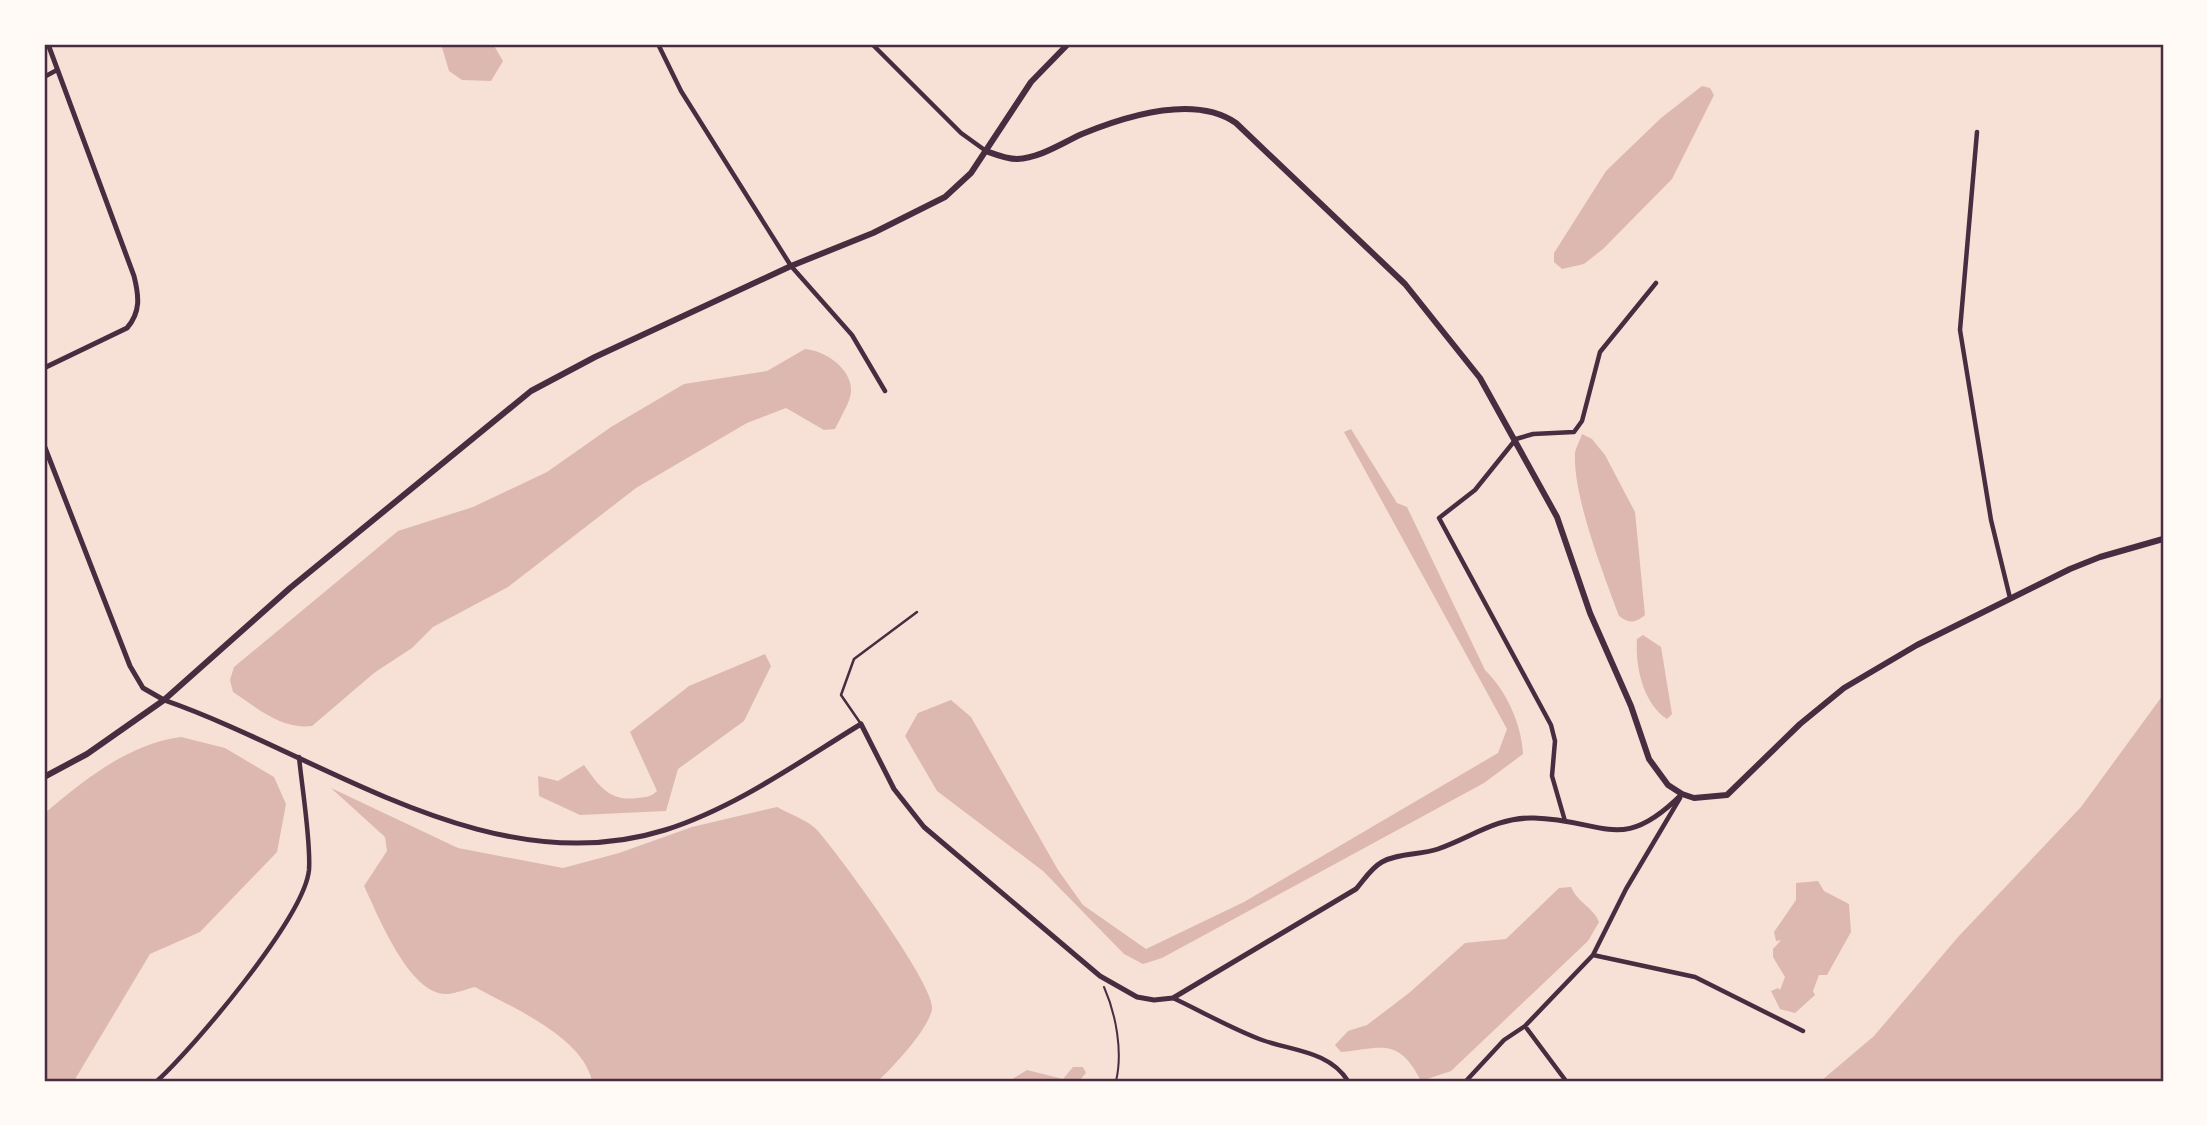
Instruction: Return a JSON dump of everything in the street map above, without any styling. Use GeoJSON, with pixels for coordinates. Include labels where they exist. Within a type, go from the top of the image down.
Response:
{"type":"FeatureCollection","features":[{"type":"Feature","properties":{"kind":"main road"},"geometry":{"type":"LineString","coordinates":[[44,777],[87,754],[163,700],[290,588],[531,391],[595,357],[791,266],[873,233],[946,197],[971,173],[1031,82],[1068,44]]}},
{"type":"Feature","properties":{"kind":"main road"},"geometry":{"type":"LineString","coordinates":[[986,151],[1003,158],[1025,158],[1106,125],[1161,112],[1194,109],[1223,114],[1236,123],[1405,284],[1480,378],[1516,439],[1556,517],[1590,613],[1631,706],[1649,759],[1668,785],[1694,798],[1727,795],[1800,723],[1844,688],[1882,663],[2010,598],[2100,557],[2163,539]]}},
{"type":"Feature","properties":{"kind":"street"},"geometry":{"type":"LineString","coordinates":[[44,368],[127,328],[134,320],[138,303],[134,276],[48,44]]}},
{"type":"Feature","properties":{"kind":"street"},"geometry":{"type":"LineString","coordinates":[[658,44],[681,90],[791,266],[852,335],[885,391]]}},
{"type":"Feature","properties":{"kind":"street"},"geometry":{"type":"LineString","coordinates":[[872,44],[961,133],[986,151]]}},
{"type":"Feature","properties":{"kind":"street"},"geometry":{"type":"LineString","coordinates":[[44,77],[57,70]]}},
{"type":"Feature","properties":{"kind":"street"},"geometry":{"type":"LineString","coordinates":[[1977,132],[1960,330],[1991,520],[2010,598]]}},
{"type":"Feature","properties":{"kind":"street"},"geometry":{"type":"LineString","coordinates":[[1566,823],[1552,776],[1555,741],[1551,725],[1439,518],[1475,490],[1516,439],[1533,434],[1574,432],[1582,421],[1600,352],[1656,283]]}},
{"type":"Feature","properties":{"kind":"street"},"geometry":{"type":"LineString","coordinates":[[44,445],[130,666],[143,688],[163,700],[443,818],[519,838],[578,845],[640,837],[700,816],[861,724],[909,812],[1100,976],[1137,997],[1154,1000],[1174,998],[1356,889],[1377,865],[1390,858],[1440,848],[1496,822],[1534,818],[1612,830],[1632,829],[1661,816],[1682,794]]}},
{"type":"Feature","properties":{"kind":"street"},"geometry":{"type":"LineString","coordinates":[[157,1081],[183,1057],[254,968],[299,894],[309,871],[299,757]]}},
{"type":"Feature","properties":{"kind":"street"},"geometry":{"type":"LineString","coordinates":[[1466,1081],[1504,1040],[1525,1026],[1593,955],[1626,889],[1682,794]]}},
{"type":"Feature","properties":{"kind":"street"},"geometry":{"type":"LineString","coordinates":[[1593,955],[1695,977],[1736,995],[1803,1031]]}},
{"type":"Feature","properties":{"kind":"street"},"geometry":{"type":"LineString","coordinates":[[1174,998],[1262,1040],[1318,1056],[1331,1063],[1348,1081]]}},
{"type":"Feature","properties":{"kind":"street"},"geometry":{"type":"LineString","coordinates":[[1525,1026],[1566,1081]]}},
{"type":"Feature","properties":{"kind":"lane"},"geometry":{"type":"LineString","coordinates":[[861,724],[841,695],[849,668],[863,651],[917,612]]}},
{"type":"Feature","properties":{"kind":"path"},"geometry":{"type":"LineString","coordinates":[[1100,976],[1112,1005],[1118,1056],[1116,1081]]}},
{"type":"Feature","properties":{"kind":"shaded area"},"geometry":{"type":"Polygon","coordinates":[[[441,44],[493,44],[503,61],[491,81],[462,80],[449,71],[441,44]]]}},
{"type":"Feature","properties":{"kind":"shaded area"},"geometry":{"type":"Polygon","coordinates":[[[1702,86],[1710,88],[1714,95],[1672,179],[1603,249],[1584,264],[1562,269],[1554,262],[1554,253],[1606,171],[1661,118],[1702,86]]]}},
{"type":"Feature","properties":{"kind":"shaded area"},"geometry":{"type":"Polygon","coordinates":[[[805,349],[813,350],[836,362],[850,384],[849,401],[835,429],[824,430],[786,408],[747,423],[636,488],[508,587],[433,627],[412,648],[374,673],[312,726],[290,725],[280,721],[233,692],[230,680],[234,667],[398,531],[473,507],[547,472],[611,427],[684,384],[767,371],[805,349]]]}},
{"type":"Feature","properties":{"kind":"shaded area"},"geometry":{"type":"Polygon","coordinates":[[[1351,429],[1397,503],[1407,507],[1485,670],[1500,687],[1512,709],[1520,731],[1523,754],[1484,783],[1162,958],[1143,964],[1124,954],[1043,871],[937,791],[905,736],[918,713],[951,700],[971,717],[1058,870],[1083,905],[1146,949],[1244,902],[1498,753],[1507,729],[1344,432],[1351,429]]]}},
{"type":"Feature","properties":{"kind":"shaded area"},"geometry":{"type":"Polygon","coordinates":[[[1582,434],[1592,439],[1605,455],[1635,512],[1645,615],[1635,621],[1619,616],[1584,513],[1575,454],[1582,434]]]}},
{"type":"Feature","properties":{"kind":"shaded area"},"geometry":{"type":"Polygon","coordinates":[[[1643,635],[1661,647],[1672,714],[1667,719],[1652,704],[1642,683],[1637,639],[1643,635]]]}},
{"type":"Feature","properties":{"kind":"shaded area"},"geometry":{"type":"Polygon","coordinates":[[[765,654],[771,666],[744,721],[678,769],[666,811],[580,815],[539,796],[538,776],[558,781],[584,765],[600,786],[612,795],[628,799],[653,794],[657,791],[630,732],[689,686],[765,654]]]}},
{"type":"Feature","properties":{"kind":"shaded area"},"geometry":{"type":"Polygon","coordinates":[[[2163,695],[2163,1081],[1821,1081],[1874,1036],[1958,937],[2081,807],[2163,695]]]}},
{"type":"Feature","properties":{"kind":"shaded area"},"geometry":{"type":"Polygon","coordinates":[[[181,737],[225,748],[274,777],[286,804],[277,852],[200,932],[150,954],[74,1081],[44,1081],[44,814],[74,789],[125,755],[143,747],[181,737]]]}},
{"type":"Feature","properties":{"kind":"shaded area"},"geometry":{"type":"Polygon","coordinates":[[[331,788],[458,848],[563,868],[619,853],[692,827],[777,807],[814,827],[864,891],[919,975],[929,996],[932,1009],[929,1017],[909,1048],[878,1081],[592,1081],[586,1065],[575,1051],[544,1025],[475,987],[448,994],[434,991],[408,969],[387,934],[364,886],[387,851],[385,837],[331,788]]]}},
{"type":"Feature","properties":{"kind":"shaded area"},"geometry":{"type":"Polygon","coordinates":[[[1818,881],[1824,891],[1849,904],[1851,932],[1827,975],[1819,975],[1813,991],[1815,995],[1795,1013],[1780,1009],[1771,991],[1778,988],[1780,990],[1785,977],[1773,957],[1773,949],[1781,940],[1776,941],[1774,932],[1796,900],[1796,883],[1818,881]]]}},
{"type":"Feature","properties":{"kind":"shaded area"},"geometry":{"type":"Polygon","coordinates":[[[1571,887],[1599,922],[1588,941],[1451,1071],[1421,1081],[1405,1058],[1389,1048],[1341,1052],[1335,1045],[1348,1031],[1367,1025],[1409,993],[1465,943],[1506,939],[1559,888],[1571,887]]]}},
{"type":"Feature","properties":{"kind":"shaded area"},"geometry":{"type":"Polygon","coordinates":[[[1073,1067],[1083,1067],[1086,1073],[1079,1081],[1009,1081],[1027,1070],[1063,1079],[1073,1067]]]}}]}
